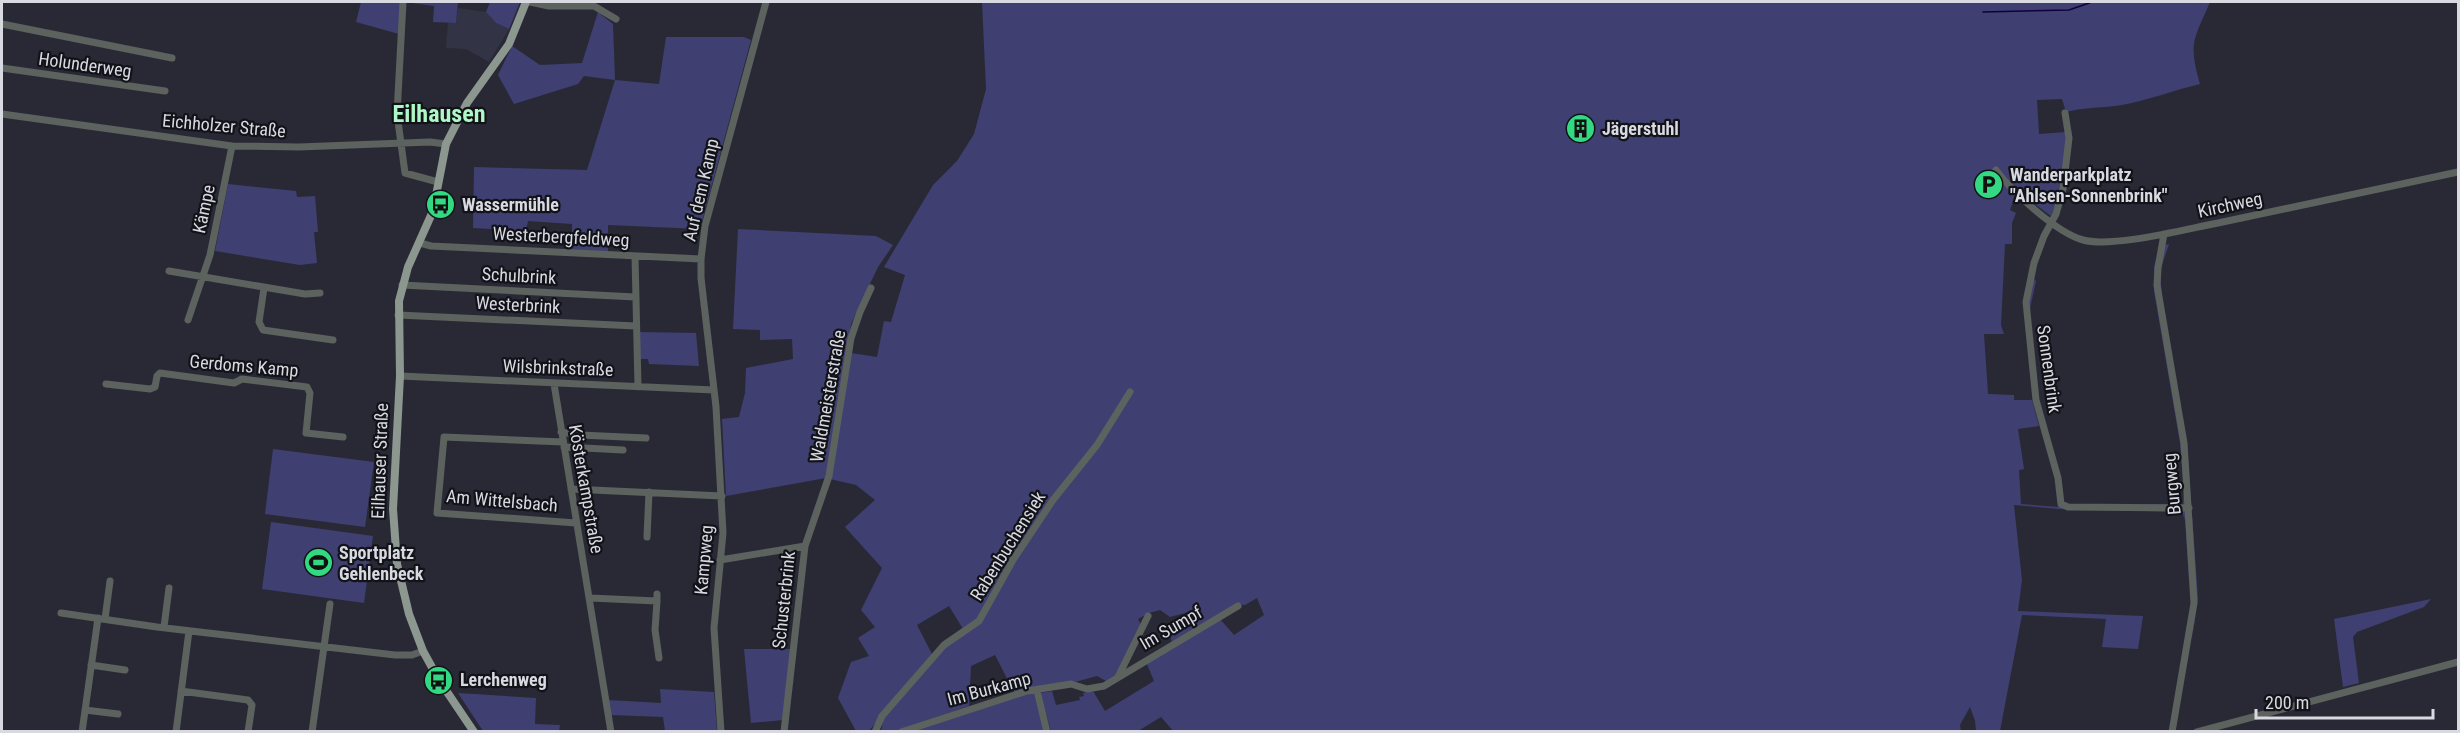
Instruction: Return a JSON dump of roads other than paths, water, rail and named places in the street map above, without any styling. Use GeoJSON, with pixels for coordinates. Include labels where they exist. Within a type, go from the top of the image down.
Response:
{"type":"FeatureCollection","features":[{"type":"Feature","properties":{"kind":"main road","name":"Eilhauser Straße"},"geometry":{"type":"LineString","coordinates":[[474,732],[439,680],[423,651],[409,614],[397,564],[394,542],[393,480],[400,376],[398,315],[402,285],[433,211],[446,144],[467,104],[509,44],[528,2]]}},
{"type":"Feature","properties":{"kind":"street"},"geometry":{"type":"LineString","coordinates":[[403,2],[398,93],[400,143],[405,173],[438,182]]}},
{"type":"Feature","properties":{"kind":"street"},"geometry":{"type":"LineString","coordinates":[[528,2],[549,6],[596,4],[616,20]]}},
{"type":"Feature","properties":{"kind":"street","name":"Auf dem Kamp"},"geometry":{"type":"LineString","coordinates":[[714,390],[701,260],[705,226],[766,2]]}},
{"type":"Feature","properties":{"kind":"street"},"geometry":{"type":"LineString","coordinates":[[2,24],[172,58]]}},
{"type":"Feature","properties":{"kind":"street","name":"Holunderweg"},"geometry":{"type":"LineString","coordinates":[[2,68],[165,91]]}},
{"type":"Feature","properties":{"kind":"street","name":"Sonnenbrink"},"geometry":{"type":"LineString","coordinates":[[2065,113],[2069,138],[2063,189],[2056,214],[2034,263],[2026,302],[2039,416],[2058,478],[2061,504],[2068,507],[2189,508]]}},
{"type":"Feature","properties":{"kind":"street","name":"Eichholzer Straße"},"geometry":{"type":"LineString","coordinates":[[2,114],[232,146],[299,147],[430,142],[446,144]]}},
{"type":"Feature","properties":{"kind":"street","name":"Kämpe"},"geometry":{"type":"LineString","coordinates":[[188,320],[210,255],[232,146]]}},
{"type":"Feature","properties":{"kind":"street","name":"Kirchweg"},"geometry":{"type":"LineString","coordinates":[[1996,170],[2009,187],[2070,235],[2086,241],[2101,242],[2164,234],[2458,172]]}},
{"type":"Feature","properties":{"kind":"street","name":"Burgweg"},"geometry":{"type":"LineString","coordinates":[[2164,234],[2157,285],[2184,443],[2194,603],[2172,732]]}},
{"type":"Feature","properties":{"kind":"street","name":"Westerbergfeldweg"},"geometry":{"type":"LineString","coordinates":[[420,243],[431,246],[701,260]]}},
{"type":"Feature","properties":{"kind":"street"},"geometry":{"type":"LineString","coordinates":[[635,256],[638,387]]}},
{"type":"Feature","properties":{"kind":"street"},"geometry":{"type":"LineString","coordinates":[[169,271],[305,294],[320,293]]}},
{"type":"Feature","properties":{"kind":"street","name":"Schulbrink"},"geometry":{"type":"LineString","coordinates":[[402,285],[635,297]]}},
{"type":"Feature","properties":{"kind":"street"},"geometry":{"type":"LineString","coordinates":[[264,288],[259,322],[263,330],[333,340]]}},
{"type":"Feature","properties":{"kind":"street","name":"Waldmeisterstraße"},"geometry":{"type":"LineString","coordinates":[[829,476],[851,338],[871,288]]}},
{"type":"Feature","properties":{"kind":"street","name":"Westerbrink"},"geometry":{"type":"LineString","coordinates":[[398,315],[636,326]]}},
{"type":"Feature","properties":{"kind":"street","name":"Gerdoms Kamp"},"geometry":{"type":"LineString","coordinates":[[106,384],[150,389],[155,387],[157,376],[160,373],[234,382],[242,379],[307,387],[310,393],[306,433],[344,437]]}},
{"type":"Feature","properties":{"kind":"street","name":"Wilsbrinkstraße"},"geometry":{"type":"LineString","coordinates":[[400,376],[714,390]]}},
{"type":"Feature","properties":{"kind":"street","name":"Kösterkampstraße"},"geometry":{"type":"LineString","coordinates":[[554,384],[611,732]]}},
{"type":"Feature","properties":{"kind":"street","name":"Kampweg"},"geometry":{"type":"LineString","coordinates":[[714,390],[723,533],[714,628],[721,732]]}},
{"type":"Feature","properties":{"kind":"street","name":"Rabenbuchensiek"},"geometry":{"type":"LineString","coordinates":[[875,732],[882,716],[944,645],[979,621],[1013,560],[1053,500],[1097,445],[1130,392]]}},
{"type":"Feature","properties":{"kind":"street"},"geometry":{"type":"LineString","coordinates":[[561,432],[646,438]]}},
{"type":"Feature","properties":{"kind":"street","name":"Am Wittelsbach"},"geometry":{"type":"LineString","coordinates":[[563,445],[444,437],[438,513],[576,523]]}},
{"type":"Feature","properties":{"kind":"street"},"geometry":{"type":"LineString","coordinates":[[563,445],[623,450]]}},
{"type":"Feature","properties":{"kind":"street","name":"Schusterbrink"},"geometry":{"type":"LineString","coordinates":[[784,732],[805,546],[829,476]]}},
{"type":"Feature","properties":{"kind":"street"},"geometry":{"type":"LineString","coordinates":[[571,489],[722,496]]}},
{"type":"Feature","properties":{"kind":"street"},"geometry":{"type":"LineString","coordinates":[[647,537],[649,492]]}},
{"type":"Feature","properties":{"kind":"street"},"geometry":{"type":"LineString","coordinates":[[720,560],[805,546]]}},
{"type":"Feature","properties":{"kind":"street"},"geometry":{"type":"LineString","coordinates":[[82,732],[91,665],[110,581]]}},
{"type":"Feature","properties":{"kind":"street"},"geometry":{"type":"LineString","coordinates":[[164,627],[169,588]]}},
{"type":"Feature","properties":{"kind":"street"},"geometry":{"type":"LineString","coordinates":[[590,598],[657,598],[656,630],[659,658]]}},
{"type":"Feature","properties":{"kind":"street"},"geometry":{"type":"LineString","coordinates":[[312,732],[330,604]]}},
{"type":"Feature","properties":{"kind":"street","name":"Im Sumpf"},"geometry":{"type":"LineString","coordinates":[[1118,677],[1238,606]]}},
{"type":"Feature","properties":{"kind":"street"},"geometry":{"type":"LineString","coordinates":[[61,613],[189,631],[395,655],[412,655],[423,651]]}},
{"type":"Feature","properties":{"kind":"street"},"geometry":{"type":"LineString","coordinates":[[1118,677],[1149,616]]}},
{"type":"Feature","properties":{"kind":"street"},"geometry":{"type":"LineString","coordinates":[[176,732],[189,631]]}},
{"type":"Feature","properties":{"kind":"street"},"geometry":{"type":"LineString","coordinates":[[2197,732],[2458,662]]}},
{"type":"Feature","properties":{"kind":"street"},"geometry":{"type":"LineString","coordinates":[[91,665],[125,670]]}},
{"type":"Feature","properties":{"kind":"street","name":"Im Burkamp"},"geometry":{"type":"LineString","coordinates":[[901,732],[1019,693],[1071,684],[1092,689],[1104,686],[1118,677]]}},
{"type":"Feature","properties":{"kind":"street"},"geometry":{"type":"LineString","coordinates":[[181,691],[248,700],[252,705],[248,732]]}},
{"type":"Feature","properties":{"kind":"street"},"geometry":{"type":"LineString","coordinates":[[1037,691],[1047,732]]}},
{"type":"Feature","properties":{"kind":"street"},"geometry":{"type":"LineString","coordinates":[[85,710],[118,714]]}},
{"type":"Feature","properties":{"kind":"waterway"},"geometry":{"type":"LineString","coordinates":[[1983,12],[2069,10],[2092,2]]}},
{"type":"Feature","properties":{"kind":"place","name":"Jägerstuhl"},"geometry":{"type":"Point","coordinates":[1581,129]}},
{"type":"Feature","properties":{"kind":"place","name":"Wanderparkplatz \"Ahlsen-Sonnenbrink\""},"geometry":{"type":"Point","coordinates":[1989,185]}},
{"type":"Feature","properties":{"kind":"place","name":"Wassermühle"},"geometry":{"type":"Point","coordinates":[441,205]}},
{"type":"Feature","properties":{"kind":"place","name":"Sportplatz Gehlenbeck"},"geometry":{"type":"Point","coordinates":[318,563]}},
{"type":"Feature","properties":{"kind":"place","name":"Lerchenweg"},"geometry":{"type":"Point","coordinates":[439,680]}},
{"type":"Feature","properties":{"kind":"district","name":"Eilhausen"},"geometry":{"type":"Point","coordinates":[439,114]}}]}
